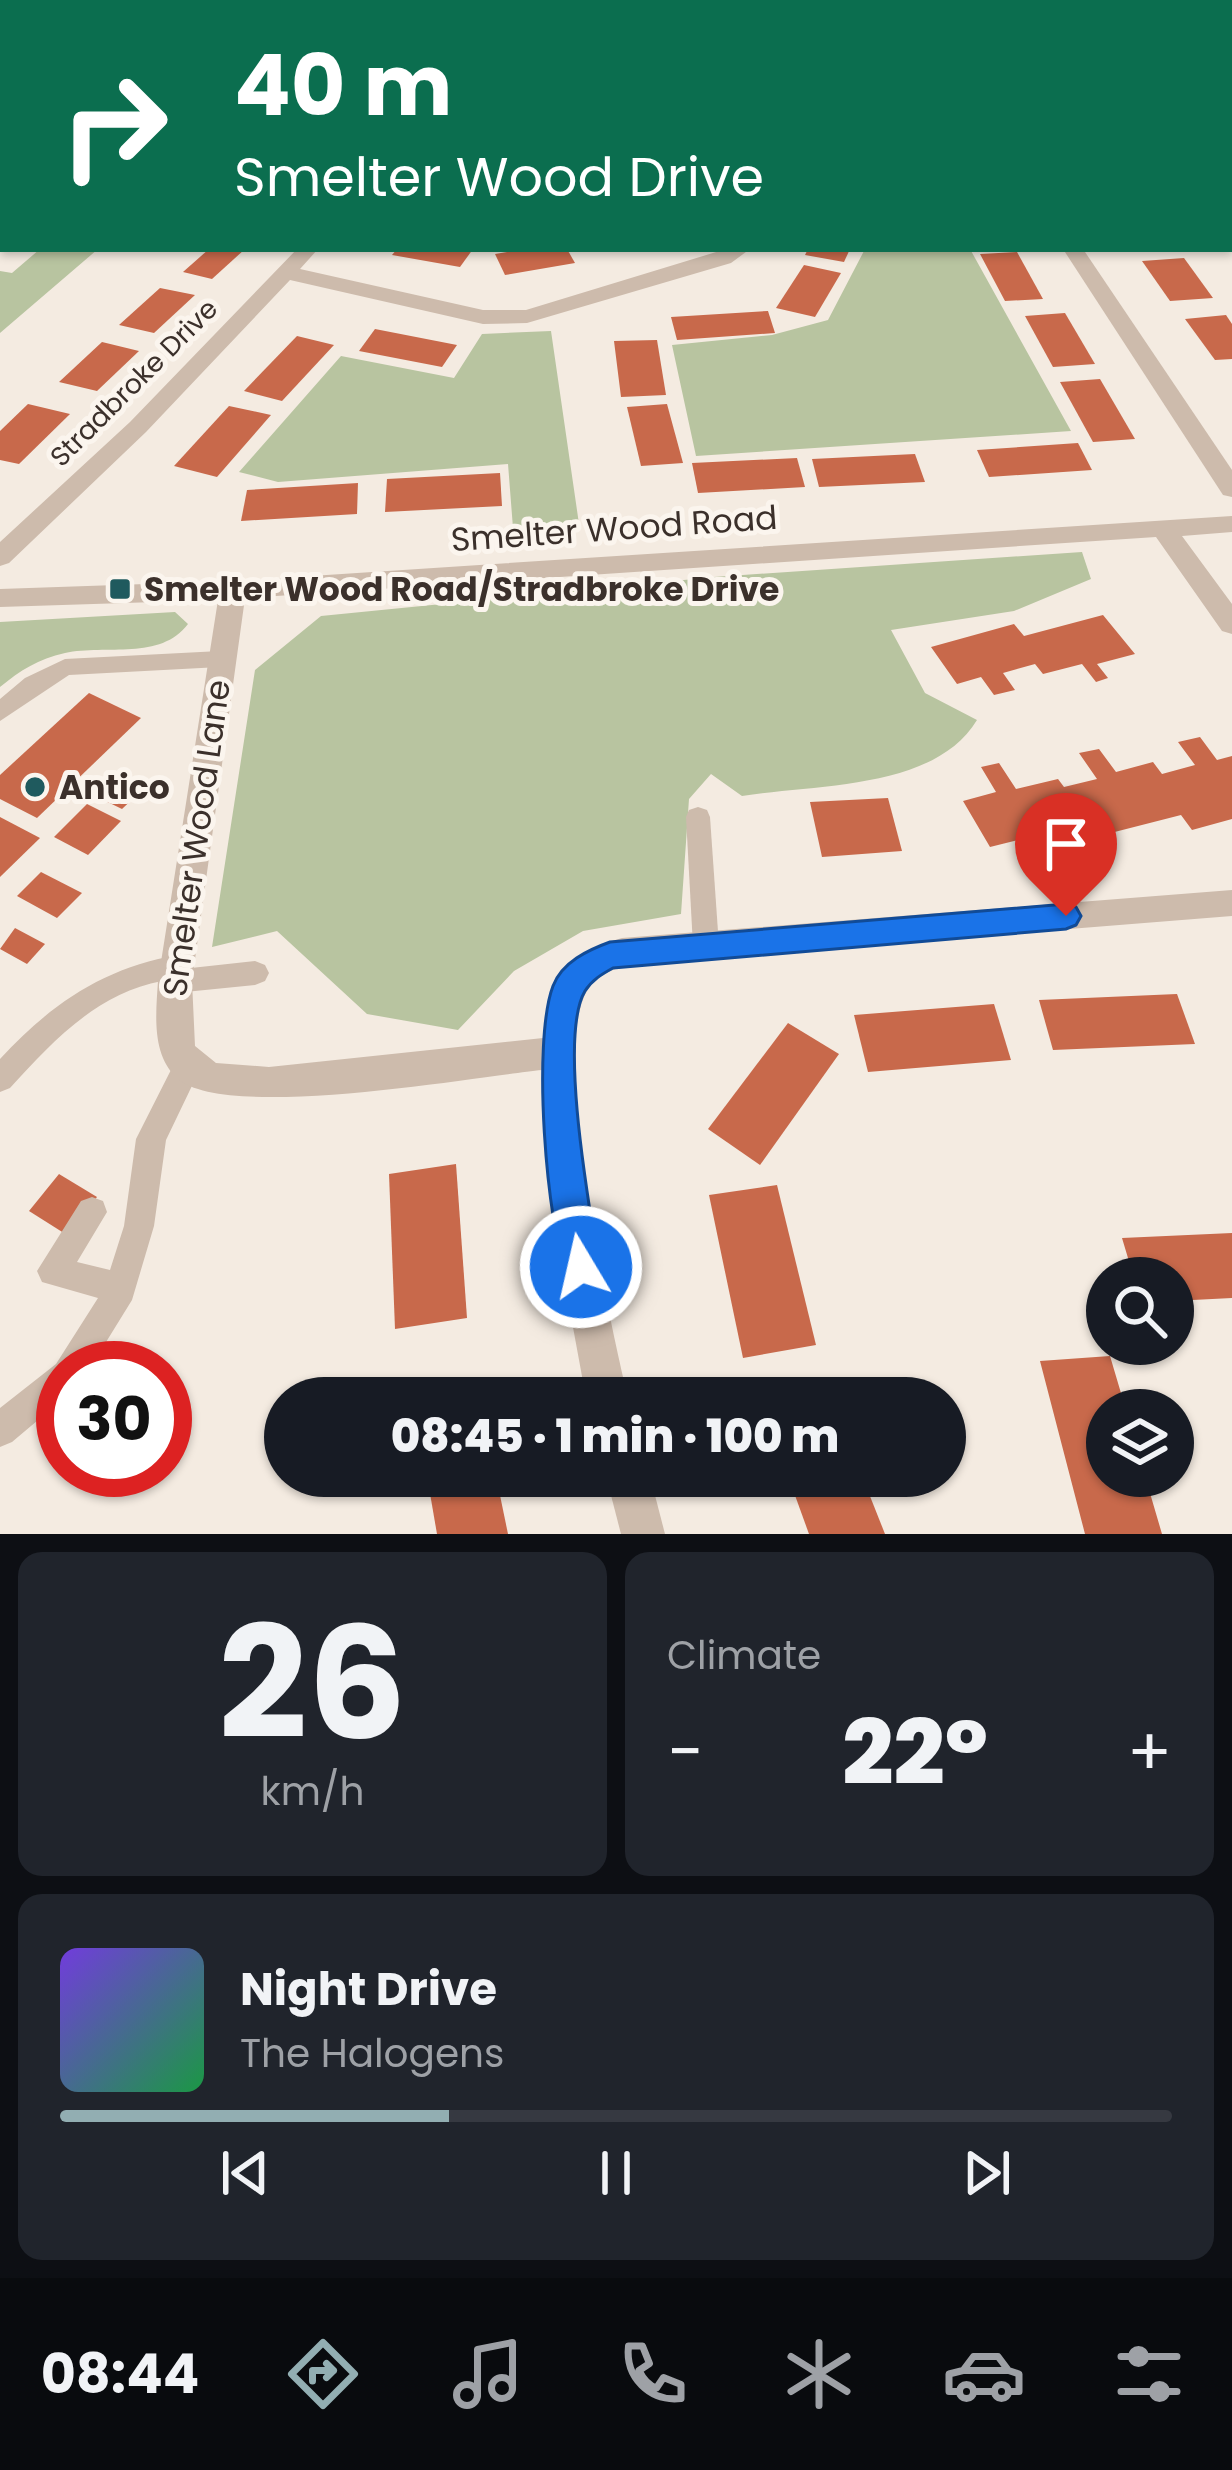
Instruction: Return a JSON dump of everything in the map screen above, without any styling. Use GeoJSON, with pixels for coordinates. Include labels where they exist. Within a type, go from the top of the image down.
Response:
{"type":"FeatureCollection","features":[{"type":"Feature","properties":{"kind":"street","name":"Stradbroke Drive"},"geometry":{"type":"LineString","coordinates":[[0,557],[138,427],[305,252]]}},
{"type":"Feature","properties":{"kind":"street"},"geometry":{"type":"LineString","coordinates":[[285,272],[483,317],[527,316],[682,272],[732,252]]}},
{"type":"Feature","properties":{"kind":"street"},"geometry":{"type":"LineString","coordinates":[[1075,252],[1232,489]]}},
{"type":"Feature","properties":{"kind":"street","name":"Smelter Wood Road"},"geometry":{"type":"LineString","coordinates":[[0,598],[233,590],[1232,524]]}},
{"type":"Feature","properties":{"kind":"street"},"geometry":{"type":"LineString","coordinates":[[1163,528],[1232,624]]}},
{"type":"Feature","properties":{"kind":"street","name":"Smelter Wood Lane"},"geometry":{"type":"LineString","coordinates":[[187,1067],[173,1044],[177,974],[233,590]]}},
{"type":"Feature","properties":{"kind":"street"},"geometry":{"type":"LineString","coordinates":[[601,1377],[567,1178],[559,1052],[568,989],[588,966],[610,956],[706,946],[1232,903]]}},
{"type":"Feature","properties":{"kind":"street"},"geometry":{"type":"LineString","coordinates":[[187,1067],[221,1082],[268,1083],[559,1052]]}},
{"type":"Feature","properties":{"kind":"street"},"geometry":{"type":"LineString","coordinates":[[634,1497],[644,1534]]}},
{"type":"Feature","properties":{"kind":"lane"},"geometry":{"type":"LineString","coordinates":[[0,712],[33,683],[65,667],[220,659]]}},
{"type":"Feature","properties":{"kind":"lane"},"geometry":{"type":"LineString","coordinates":[[698,818],[706,946]]}},
{"type":"Feature","properties":{"kind":"lane"},"geometry":{"type":"LineString","coordinates":[[0,1079],[71,1010],[110,982],[177,974],[255,973]]}},
{"type":"Feature","properties":{"kind":"lane"},"geometry":{"type":"LineString","coordinates":[[87,1341],[119,1288],[139,1226],[151,1139],[187,1067]]}},
{"type":"Feature","properties":{"kind":"lane"},"geometry":{"type":"LineString","coordinates":[[92,1212],[53,1271],[119,1288]]}},
{"type":"Feature","properties":{"kind":"lane"},"geometry":{"type":"LineString","coordinates":[[0,1430],[36,1400]]}},
{"type":"Feature","properties":{"kind":"green space"},"geometry":{"type":"Polygon","coordinates":[[[36,252],[94,252],[0,333],[0,271],[12,273],[36,252]]]}},
{"type":"Feature","properties":{"kind":"green space"},"geometry":{"type":"Polygon","coordinates":[[[863,252],[972,252],[1071,431],[696,456],[672,345],[772,335],[828,320],[863,252]]]}},
{"type":"Feature","properties":{"kind":"green space"},"geometry":{"type":"Polygon","coordinates":[[[551,331],[579,524],[513,528],[508,464],[278,482],[239,472],[341,356],[454,378],[482,334],[551,331]]]}},
{"type":"Feature","properties":{"kind":"green space"},"geometry":{"type":"Polygon","coordinates":[[[1082,552],[1091,579],[1014,611],[891,630],[925,693],[977,720],[958,743],[904,772],[838,785],[742,796],[711,774],[689,799],[681,914],[583,931],[514,971],[458,1030],[367,1014],[277,931],[212,947],[255,670],[321,616],[714,577],[1082,552]]]}},
{"type":"Feature","properties":{"kind":"green space"},"geometry":{"type":"Polygon","coordinates":[[[175,612],[188,624],[163,643],[55,655],[0,687],[0,622],[175,612]]]}},
{"type":"Feature","properties":{"kind":"building"},"geometry":{"type":"Polygon","coordinates":[[[206,252],[242,252],[212,279],[183,272],[206,252]]]}},
{"type":"Feature","properties":{"kind":"building"},"geometry":{"type":"Polygon","coordinates":[[[394,252],[471,252],[460,267],[392,255],[394,252]]]}},
{"type":"Feature","properties":{"kind":"building"},"geometry":{"type":"Polygon","coordinates":[[[569,252],[575,263],[505,275],[495,254],[569,252]]]}},
{"type":"Feature","properties":{"kind":"building"},"geometry":{"type":"Polygon","coordinates":[[[806,252],[849,252],[844,262],[806,252]]]}},
{"type":"Feature","properties":{"kind":"building"},"geometry":{"type":"Polygon","coordinates":[[[1017,252],[1043,299],[1005,301],[980,254],[1017,252]]]}},
{"type":"Feature","properties":{"kind":"building"},"geometry":{"type":"Polygon","coordinates":[[[1184,258],[1213,298],[1170,301],[1142,261],[1184,258]]]}},
{"type":"Feature","properties":{"kind":"building"},"geometry":{"type":"Polygon","coordinates":[[[804,265],[841,273],[815,317],[776,308],[804,265]]]}},
{"type":"Feature","properties":{"kind":"building"},"geometry":{"type":"Polygon","coordinates":[[[160,288],[195,295],[154,333],[119,325],[160,288]]]}},
{"type":"Feature","properties":{"kind":"building"},"geometry":{"type":"Polygon","coordinates":[[[768,311],[775,333],[677,340],[671,317],[768,311]]]}},
{"type":"Feature","properties":{"kind":"building"},"geometry":{"type":"Polygon","coordinates":[[[1065,313],[1095,364],[1053,367],[1025,316],[1065,313]]]}},
{"type":"Feature","properties":{"kind":"building"},"geometry":{"type":"Polygon","coordinates":[[[1226,315],[1232,324],[1232,359],[1215,360],[1185,319],[1226,315]]]}},
{"type":"Feature","properties":{"kind":"building"},"geometry":{"type":"Polygon","coordinates":[[[375,329],[457,345],[442,367],[359,351],[375,329]]]}},
{"type":"Feature","properties":{"kind":"building"},"geometry":{"type":"Polygon","coordinates":[[[297,336],[334,345],[282,401],[244,391],[297,336]]]}},
{"type":"Feature","properties":{"kind":"building"},"geometry":{"type":"Polygon","coordinates":[[[657,340],[666,395],[621,397],[614,341],[657,340]]]}},
{"type":"Feature","properties":{"kind":"building"},"geometry":{"type":"Polygon","coordinates":[[[102,342],[139,351],[97,391],[59,382],[102,342]]]}},
{"type":"Feature","properties":{"kind":"building"},"geometry":{"type":"Polygon","coordinates":[[[1100,379],[1135,439],[1093,442],[1060,382],[1100,379]]]}},
{"type":"Feature","properties":{"kind":"building"},"geometry":{"type":"Polygon","coordinates":[[[28,404],[70,414],[19,464],[0,460],[0,431],[28,404]]]}},
{"type":"Feature","properties":{"kind":"building"},"geometry":{"type":"Polygon","coordinates":[[[667,404],[683,463],[641,466],[627,407],[667,404]]]}},
{"type":"Feature","properties":{"kind":"building"},"geometry":{"type":"Polygon","coordinates":[[[229,406],[271,415],[217,477],[174,466],[229,406]]]}},
{"type":"Feature","properties":{"kind":"building"},"geometry":{"type":"Polygon","coordinates":[[[1078,443],[1092,470],[989,477],[977,450],[1078,443]]]}},
{"type":"Feature","properties":{"kind":"building"},"geometry":{"type":"Polygon","coordinates":[[[915,454],[925,482],[819,487],[812,459],[915,454]]]}},
{"type":"Feature","properties":{"kind":"building"},"geometry":{"type":"Polygon","coordinates":[[[797,458],[805,487],[698,493],[692,463],[797,458]]]}},
{"type":"Feature","properties":{"kind":"building"},"geometry":{"type":"Polygon","coordinates":[[[500,473],[502,506],[385,512],[387,479],[500,473]]]}},
{"type":"Feature","properties":{"kind":"building"},"geometry":{"type":"Polygon","coordinates":[[[358,483],[357,514],[241,521],[247,490],[358,483]]]}},
{"type":"Feature","properties":{"kind":"building"},"geometry":{"type":"Polygon","coordinates":[[[1103,615],[1135,654],[1097,664],[1108,678],[1096,682],[1082,664],[1043,674],[1035,664],[1003,673],[1015,690],[994,695],[981,677],[957,684],[931,647],[1014,624],[1024,636],[1103,615]]]}},
{"type":"Feature","properties":{"kind":"building"},"geometry":{"type":"Polygon","coordinates":[[[89,693],[141,718],[37,818],[0,799],[0,775],[89,693]]]}},
{"type":"Feature","properties":{"kind":"building"},"geometry":{"type":"Polygon","coordinates":[[[1200,737],[1217,760],[1232,756],[1232,819],[1192,830],[1181,815],[1095,837],[1087,823],[990,847],[963,801],[996,792],[981,767],[999,763],[1016,789],[1058,779],[1064,787],[1097,779],[1079,753],[1099,749],[1116,772],[1153,762],[1162,774],[1195,765],[1178,742],[1200,737]]]}},
{"type":"Feature","properties":{"kind":"building"},"geometry":{"type":"Polygon","coordinates":[[[107,774],[141,791],[122,809],[89,793],[107,774]]]}},
{"type":"Feature","properties":{"kind":"building"},"geometry":{"type":"Polygon","coordinates":[[[888,798],[902,851],[822,857],[810,802],[888,798]]]}},
{"type":"Feature","properties":{"kind":"building"},"geometry":{"type":"Polygon","coordinates":[[[87,804],[121,821],[88,855],[54,837],[87,804]]]}},
{"type":"Feature","properties":{"kind":"building"},"geometry":{"type":"Polygon","coordinates":[[[0,817],[40,838],[0,877],[0,817]]]}},
{"type":"Feature","properties":{"kind":"building"},"geometry":{"type":"Polygon","coordinates":[[[41,872],[82,893],[57,918],[17,896],[41,872]]]}},
{"type":"Feature","properties":{"kind":"building"},"geometry":{"type":"Polygon","coordinates":[[[15,928],[45,944],[27,964],[0,949],[15,928]]]}},
{"type":"Feature","properties":{"kind":"building"},"geometry":{"type":"Polygon","coordinates":[[[1177,994],[1195,1044],[1053,1050],[1039,1000],[1177,994]]]}},
{"type":"Feature","properties":{"kind":"building"},"geometry":{"type":"Polygon","coordinates":[[[994,1004],[1011,1060],[868,1072],[854,1015],[994,1004]]]}},
{"type":"Feature","properties":{"kind":"building"},"geometry":{"type":"Polygon","coordinates":[[[788,1023],[839,1054],[760,1165],[708,1129],[788,1023]]]}},
{"type":"Feature","properties":{"kind":"building"},"geometry":{"type":"Polygon","coordinates":[[[456,1164],[467,1318],[395,1329],[389,1174],[456,1164]]]}},
{"type":"Feature","properties":{"kind":"building"},"geometry":{"type":"Polygon","coordinates":[[[59,1174],[97,1197],[67,1235],[29,1211],[59,1174]]]}},
{"type":"Feature","properties":{"kind":"building"},"geometry":{"type":"Polygon","coordinates":[[[777,1185],[816,1345],[743,1358],[709,1195],[777,1185]]]}},
{"type":"Feature","properties":{"kind":"building"},"geometry":{"type":"Polygon","coordinates":[[[1232,1233],[1232,1298],[1194,1300],[1194,1257],[1128,1257],[1122,1238],[1232,1233]]]}},
{"type":"Feature","properties":{"kind":"building"},"geometry":{"type":"Polygon","coordinates":[[[1086,1358],[1086,1365],[1113,1365],[1120,1389],[1086,1389],[1086,1497],[1151,1497],[1162,1534],[1085,1534],[1040,1361],[1086,1358]]]}},
{"type":"Feature","properties":{"kind":"building"},"geometry":{"type":"Polygon","coordinates":[[[431,1497],[500,1497],[508,1534],[437,1534],[431,1497]]]}},
{"type":"Feature","properties":{"kind":"building"},"geometry":{"type":"Polygon","coordinates":[[[796,1497],[870,1497],[885,1534],[809,1534],[796,1497]]]}},
{"type":"Feature","properties":{"kind":"place","name":"Smelter Wood Road/Stradbroke Drive"},"geometry":{"type":"Point","coordinates":[120,589]}},
{"type":"Feature","properties":{"kind":"place","name":"Antico"},"geometry":{"type":"Point","coordinates":[35,787]}},
{"type":"Feature","properties":{"kind":"route"},"geometry":{"type":"LineString","coordinates":[[581,1267],[567,1178],[559,1052],[568,989],[588,966],[610,956],[1066,916]]}}]}
